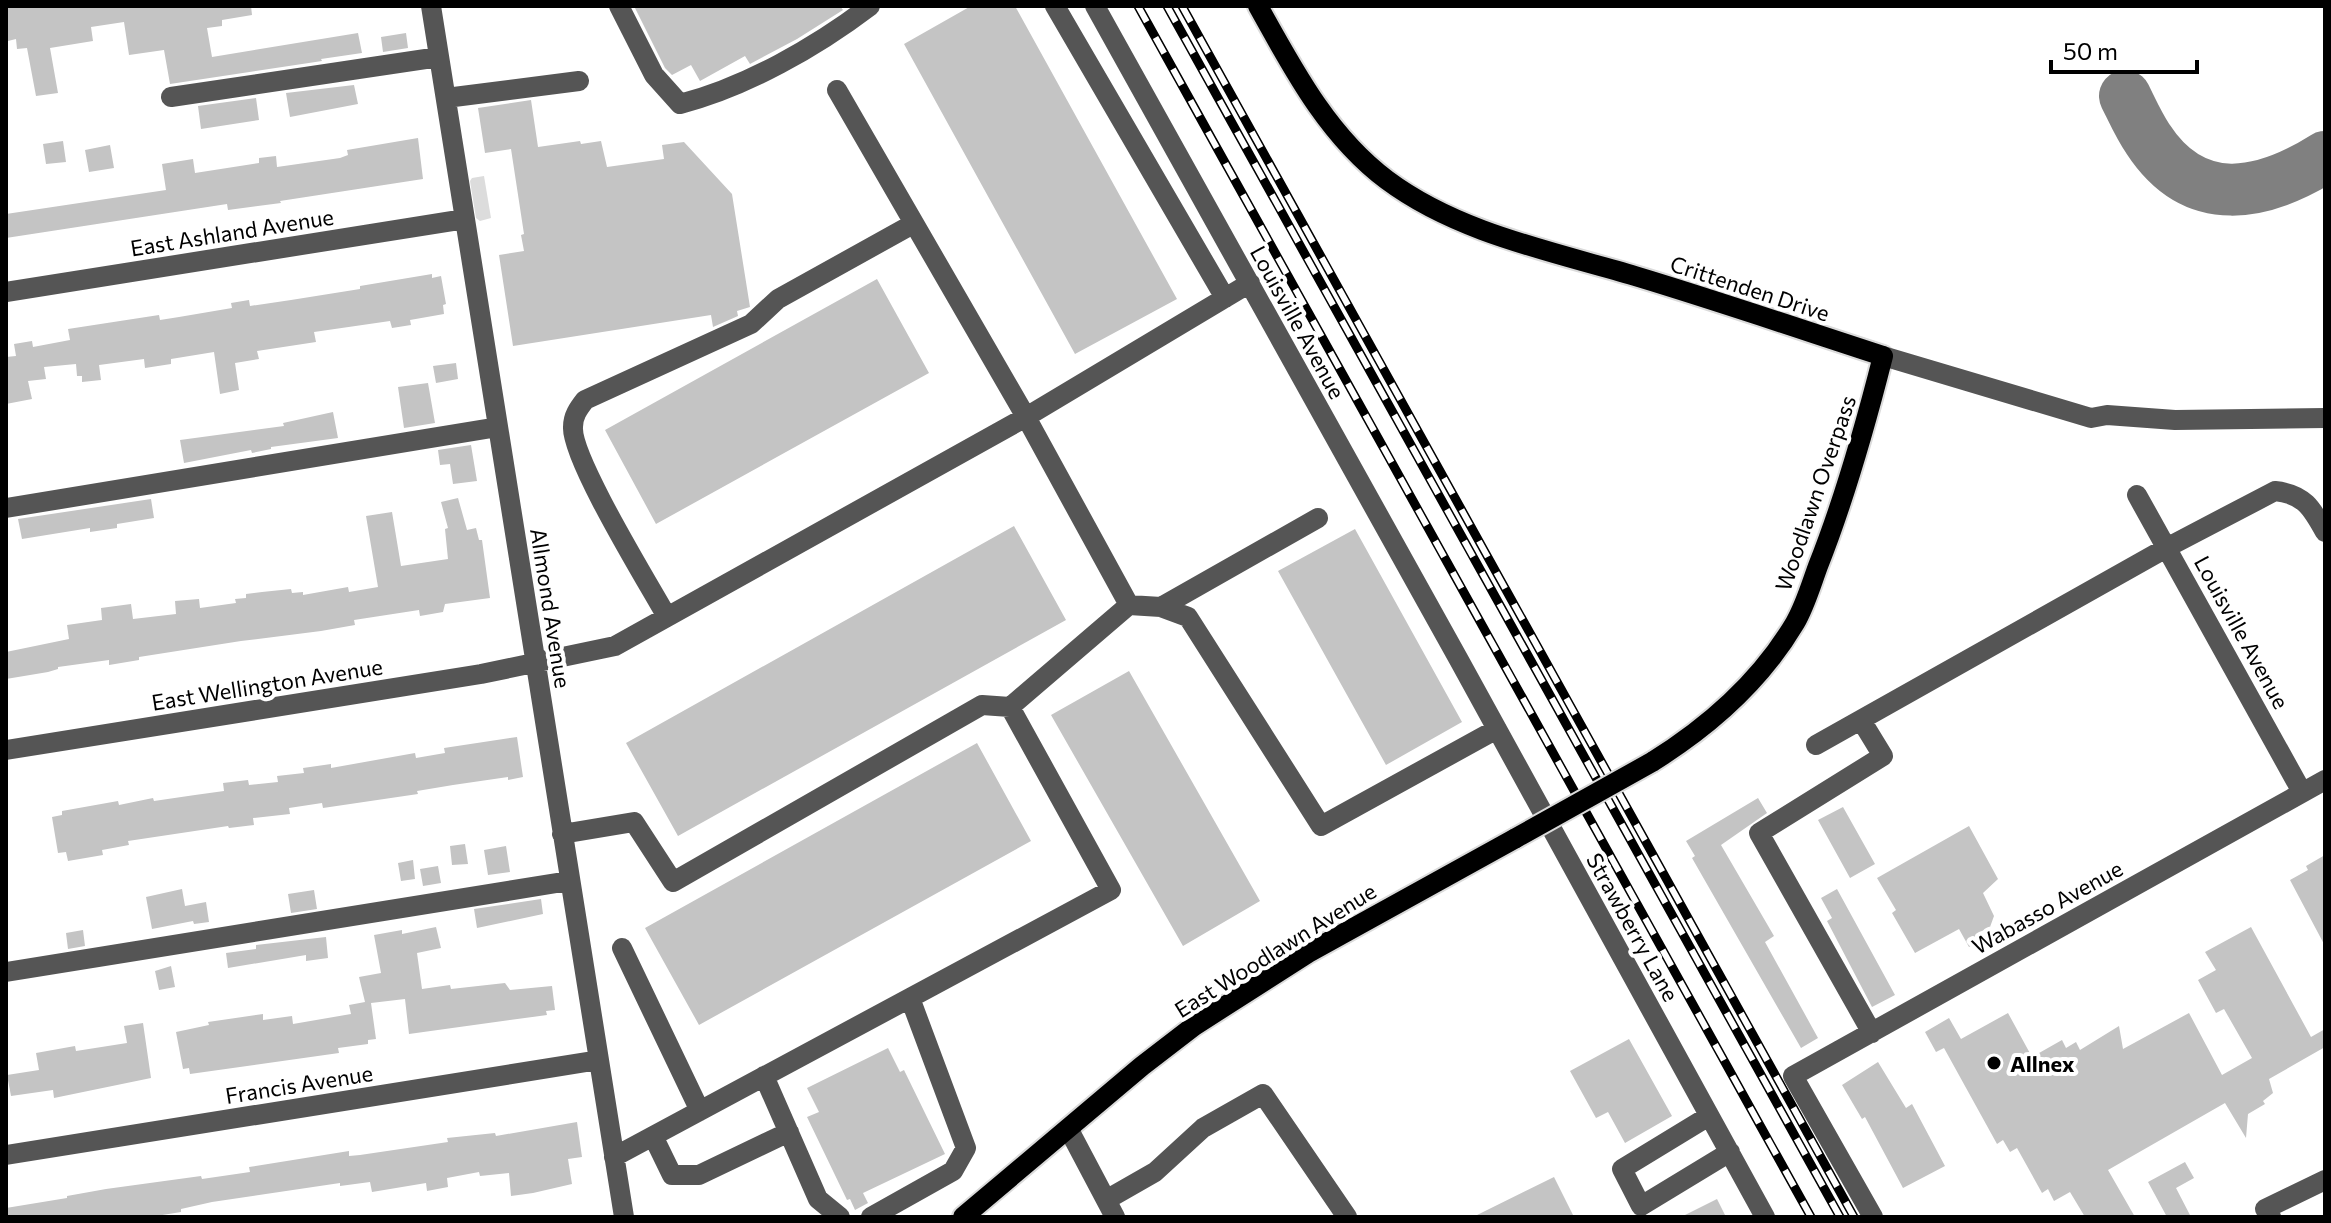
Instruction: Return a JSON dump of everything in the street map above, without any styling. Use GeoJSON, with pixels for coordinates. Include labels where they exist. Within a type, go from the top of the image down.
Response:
{"type":"FeatureCollection","features":[{"type":"Feature","properties":{"kind":"main road","name":"Crittenden Drive"},"geometry":{"type":"LineString","coordinates":[[1258,6],[1326,118],[1355,152],[1388,180],[1443,215],[1883,356]]}},
{"type":"Feature","properties":{"kind":"main road","name":"Woodlawn Overpass"},"geometry":{"type":"LineString","coordinates":[[1516,838],[1652,762],[1695,734],[1734,701],[1780,645],[1797,619],[1831,533],[1883,356]]}},
{"type":"Feature","properties":{"kind":"main road","name":"East Woodlawn Avenue"},"geometry":{"type":"LineString","coordinates":[[963,1217],[1194,1026],[1251,988],[1516,838]]}},
{"type":"Feature","properties":{"kind":"street","name":"Allmond Avenue"},"geometry":{"type":"LineString","coordinates":[[431,6],[624,1217]]}},
{"type":"Feature","properties":{"kind":"street"},"geometry":{"type":"LineString","coordinates":[[619,6],[654,75],[680,104],[711,96],[786,59],[840,29],[870,6]]}},
{"type":"Feature","properties":{"kind":"street"},"geometry":{"type":"LineString","coordinates":[[1055,6],[1225,298]]}},
{"type":"Feature","properties":{"kind":"street","name":"Louisville Avenue"},"geometry":{"type":"LineString","coordinates":[[1095,6],[1459,660]]}},
{"type":"Feature","properties":{"kind":"street"},"geometry":{"type":"LineString","coordinates":[[171,97],[439,57]]}},
{"type":"Feature","properties":{"kind":"street"},"geometry":{"type":"LineString","coordinates":[[446,98],[579,81]]}},
{"type":"Feature","properties":{"kind":"street"},"geometry":{"type":"LineString","coordinates":[[837,90],[1026,417],[1129,605]]}},
{"type":"Feature","properties":{"kind":"street","name":"East Ashland Avenue"},"geometry":{"type":"LineString","coordinates":[[6,292],[465,219]]}},
{"type":"Feature","properties":{"kind":"street"},"geometry":{"type":"LineString","coordinates":[[667,617],[583,464],[572,430],[576,412],[585,400],[751,324],[778,299],[913,224]]}},
{"type":"Feature","properties":{"kind":"street","name":"East Wellington Avenue"},"geometry":{"type":"LineString","coordinates":[[6,750],[481,674],[615,646],[1026,417],[1250,283]]}},
{"type":"Feature","properties":{"kind":"street","name":"Crittenden Drive"},"geometry":{"type":"LineString","coordinates":[[1883,356],[2091,418],[2107,415],[2175,420],[2325,418]]}},
{"type":"Feature","properties":{"kind":"street"},"geometry":{"type":"LineString","coordinates":[[6,508],[498,427]]}},
{"type":"Feature","properties":{"kind":"street"},"geometry":{"type":"LineString","coordinates":[[1816,745],[2168,547],[2275,491],[2288,492],[2306,500],[2325,532]]}},
{"type":"Feature","properties":{"kind":"street","name":"Louisville Avenue"},"geometry":{"type":"LineString","coordinates":[[2137,495],[2302,792]]}},
{"type":"Feature","properties":{"kind":"street"},"geometry":{"type":"LineString","coordinates":[[1161,607],[1318,518]]}},
{"type":"Feature","properties":{"kind":"street"},"geometry":{"type":"LineString","coordinates":[[562,834],[634,822],[673,882],[982,705],[1010,707],[1129,605],[1161,607],[1188,617],[1321,826],[1497,729]]}},
{"type":"Feature","properties":{"kind":"street","name":"Strawberry Lane"},"geometry":{"type":"LineString","coordinates":[[1459,660],[1765,1217]]}},
{"type":"Feature","properties":{"kind":"street"},"geometry":{"type":"LineString","coordinates":[[614,1157],[1111,890],[1010,707]]}},
{"type":"Feature","properties":{"kind":"street"},"geometry":{"type":"LineString","coordinates":[[1861,720],[1883,756],[1759,833],[1872,1033]]}},
{"type":"Feature","properties":{"kind":"street","name":"Wabasso Avenue"},"geometry":{"type":"LineString","coordinates":[[1873,1217],[1793,1076],[2325,780]]}},
{"type":"Feature","properties":{"kind":"street"},"geometry":{"type":"LineString","coordinates":[[6,972],[569,881]]}},
{"type":"Feature","properties":{"kind":"street"},"geometry":{"type":"LineString","coordinates":[[622,948],[700,1111]]}},
{"type":"Feature","properties":{"kind":"street"},"geometry":{"type":"LineString","coordinates":[[871,1217],[953,1171],[966,1148],[910,998]]}},
{"type":"Feature","properties":{"kind":"street","name":"Francis Avenue"},"geometry":{"type":"LineString","coordinates":[[6,1155],[599,1060]]}},
{"type":"Feature","properties":{"kind":"street"},"geometry":{"type":"LineString","coordinates":[[764,1076],[818,1199],[840,1217]]}},
{"type":"Feature","properties":{"kind":"street"},"geometry":{"type":"LineString","coordinates":[[1069,1130],[1110,1208],[1203,1128],[1263,1094],[1347,1217]]}},
{"type":"Feature","properties":{"kind":"street"},"geometry":{"type":"LineString","coordinates":[[1709,1116],[1622,1169],[1641,1206],[1730,1152]]}},
{"type":"Feature","properties":{"kind":"street"},"geometry":{"type":"LineString","coordinates":[[653,1136],[672,1175],[699,1175],[789,1132]]}},
{"type":"Feature","properties":{"kind":"street"},"geometry":{"type":"LineString","coordinates":[[2271,1217],[2265,1209],[2325,1180]]}},
{"type":"Feature","properties":{"kind":"shaded area"},"geometry":{"type":"Polygon","coordinates":[[[484,176],[491,218],[480,221],[476,218],[470,181],[484,176]]]}},
{"type":"Feature","properties":{"kind":"building"},"geometry":{"type":"Polygon","coordinates":[[[6,6],[251,6],[252,15],[222,20],[222,26],[207,28],[212,57],[358,33],[362,53],[170,84],[164,50],[129,55],[124,22],[91,27],[93,41],[50,48],[58,93],[36,96],[27,48],[17,49],[16,39],[8,41],[6,6]]]}},
{"type":"Feature","properties":{"kind":"building"},"geometry":{"type":"Polygon","coordinates":[[[634,6],[840,6],[843,10],[750,64],[745,56],[700,81],[691,65],[672,75],[665,68],[634,6]]]}},
{"type":"Feature","properties":{"kind":"building"},"geometry":{"type":"Polygon","coordinates":[[[971,6],[1015,6],[1177,299],[1075,354],[904,44],[971,6]]]}},
{"type":"Feature","properties":{"kind":"building"},"geometry":{"type":"Polygon","coordinates":[[[406,33],[408,48],[383,52],[381,37],[406,33]]]}},
{"type":"Feature","properties":{"kind":"building"},"geometry":{"type":"Polygon","coordinates":[[[354,85],[358,104],[290,117],[286,93],[354,85]]]}},
{"type":"Feature","properties":{"kind":"building"},"geometry":{"type":"Polygon","coordinates":[[[256,98],[259,120],[201,129],[198,106],[256,98]]]}},
{"type":"Feature","properties":{"kind":"building"},"geometry":{"type":"Polygon","coordinates":[[[531,100],[538,147],[601,141],[607,167],[664,159],[662,145],[684,142],[732,194],[750,307],[737,311],[738,316],[713,327],[711,315],[513,346],[499,255],[524,251],[521,235],[524,234],[511,149],[485,153],[478,108],[531,100]]]}},
{"type":"Feature","properties":{"kind":"building"},"geometry":{"type":"Polygon","coordinates":[[[418,138],[423,179],[281,203],[228,210],[227,204],[6,238],[6,214],[166,190],[162,164],[193,159],[195,173],[259,163],[259,158],[276,156],[277,167],[340,158],[348,155],[347,150],[418,138]]]}},
{"type":"Feature","properties":{"kind":"building"},"geometry":{"type":"Polygon","coordinates":[[[63,141],[66,162],[46,164],[43,144],[63,141]]]}},
{"type":"Feature","properties":{"kind":"building"},"geometry":{"type":"Polygon","coordinates":[[[110,145],[114,168],[89,172],[85,150],[110,145]]]}},
{"type":"Feature","properties":{"kind":"building"},"geometry":{"type":"Polygon","coordinates":[[[432,274],[432,278],[441,276],[446,304],[443,305],[444,314],[410,320],[411,325],[392,328],[390,321],[314,332],[316,342],[257,351],[259,359],[235,363],[239,390],[220,394],[214,352],[171,359],[171,364],[145,368],[144,359],[99,365],[101,380],[82,382],[82,376],[77,376],[76,364],[44,367],[46,379],[28,381],[32,399],[6,404],[6,357],[16,356],[14,344],[32,341],[33,347],[70,340],[68,329],[159,315],[160,320],[232,308],[231,303],[249,300],[250,306],[432,274]]]}},
{"type":"Feature","properties":{"kind":"building"},"geometry":{"type":"Polygon","coordinates":[[[877,279],[929,373],[656,524],[605,430],[877,279]]]}},
{"type":"Feature","properties":{"kind":"building"},"geometry":{"type":"Polygon","coordinates":[[[456,363],[458,379],[436,383],[433,366],[456,363]]]}},
{"type":"Feature","properties":{"kind":"building"},"geometry":{"type":"Polygon","coordinates":[[[428,383],[435,423],[404,428],[398,387],[428,383]]]}},
{"type":"Feature","properties":{"kind":"building"},"geometry":{"type":"Polygon","coordinates":[[[333,412],[338,438],[184,463],[180,440],[284,426],[283,423],[333,412]]]}},
{"type":"Feature","properties":{"kind":"building"},"geometry":{"type":"Polygon","coordinates":[[[471,445],[477,481],[453,484],[450,464],[440,465],[438,450],[471,445]]]}},
{"type":"Feature","properties":{"kind":"building"},"geometry":{"type":"Polygon","coordinates":[[[458,498],[467,530],[476,528],[479,540],[482,540],[490,598],[445,604],[443,612],[420,616],[419,610],[354,620],[355,625],[321,631],[139,657],[139,660],[109,665],[109,660],[58,667],[48,672],[6,679],[6,652],[69,639],[67,625],[102,620],[101,608],[131,604],[133,619],[176,614],[175,601],[199,599],[200,608],[236,603],[235,599],[246,598],[246,594],[262,592],[291,589],[292,593],[303,592],[303,595],[348,587],[349,592],[378,587],[366,516],[392,512],[401,566],[448,559],[445,529],[448,528],[441,502],[458,498]]]}},
{"type":"Feature","properties":{"kind":"building"},"geometry":{"type":"Polygon","coordinates":[[[151,499],[154,518],[117,524],[117,528],[90,532],[90,528],[22,539],[18,519],[151,499]]]}},
{"type":"Feature","properties":{"kind":"building"},"geometry":{"type":"Polygon","coordinates":[[[1014,526],[1066,620],[678,836],[626,743],[1014,526]]]}},
{"type":"Feature","properties":{"kind":"building"},"geometry":{"type":"Polygon","coordinates":[[[1355,529],[1462,722],[1386,765],[1278,571],[1355,529]]]}},
{"type":"Feature","properties":{"kind":"building"},"geometry":{"type":"Polygon","coordinates":[[[1129,671],[1260,901],[1183,946],[1051,715],[1129,671]]]}},
{"type":"Feature","properties":{"kind":"building"},"geometry":{"type":"Polygon","coordinates":[[[517,737],[523,777],[453,785],[417,791],[418,794],[323,808],[322,803],[289,808],[290,814],[253,818],[254,825],[128,841],[129,845],[102,850],[103,855],[68,861],[66,852],[58,853],[52,817],[62,815],[62,811],[118,801],[119,805],[153,798],[154,801],[224,791],[223,783],[248,780],[249,785],[278,782],[277,776],[304,773],[303,768],[331,764],[331,768],[415,753],[416,758],[445,753],[444,748],[517,737]]]}},
{"type":"Feature","properties":{"kind":"building"},"geometry":{"type":"Polygon","coordinates":[[[977,743],[1031,841],[699,1025],[645,928],[977,743]]]}},
{"type":"Feature","properties":{"kind":"building"},"geometry":{"type":"Polygon","coordinates":[[[1758,798],[1767,813],[1721,845],[1774,936],[1765,942],[1818,1038],[1801,1048],[1692,858],[1695,856],[1686,841],[1758,798]]]}},
{"type":"Feature","properties":{"kind":"building"},"geometry":{"type":"Polygon","coordinates":[[[1843,807],[1875,864],[1850,878],[1818,820],[1843,807]]]}},
{"type":"Feature","properties":{"kind":"building"},"geometry":{"type":"Polygon","coordinates":[[[1969,826],[1998,879],[1983,893],[1994,916],[1990,927],[1980,932],[1984,939],[1969,947],[1959,929],[1915,953],[1892,913],[1896,910],[1877,878],[1969,826]]]}},
{"type":"Feature","properties":{"kind":"building"},"geometry":{"type":"Polygon","coordinates":[[[465,844],[468,864],[452,865],[450,846],[465,844]]]}},
{"type":"Feature","properties":{"kind":"building"},"geometry":{"type":"Polygon","coordinates":[[[506,846],[510,872],[488,875],[484,850],[506,846]]]}},
{"type":"Feature","properties":{"kind":"building"},"geometry":{"type":"Polygon","coordinates":[[[2325,855],[2325,946],[2290,880],[2325,855]]]}},
{"type":"Feature","properties":{"kind":"building"},"geometry":{"type":"Polygon","coordinates":[[[413,860],[415,879],[401,881],[398,863],[413,860]]]}},
{"type":"Feature","properties":{"kind":"building"},"geometry":{"type":"Polygon","coordinates":[[[438,866],[441,883],[423,886],[420,869],[438,866]]]}},
{"type":"Feature","properties":{"kind":"building"},"geometry":{"type":"Polygon","coordinates":[[[182,889],[185,906],[206,902],[209,922],[194,924],[193,921],[152,929],[146,897],[182,889]]]}},
{"type":"Feature","properties":{"kind":"building"},"geometry":{"type":"Polygon","coordinates":[[[1837,889],[1895,995],[1872,1007],[1827,921],[1832,918],[1821,898],[1837,889]]]}},
{"type":"Feature","properties":{"kind":"building"},"geometry":{"type":"Polygon","coordinates":[[[314,890],[317,909],[291,913],[288,894],[314,890]]]}},
{"type":"Feature","properties":{"kind":"building"},"geometry":{"type":"Polygon","coordinates":[[[541,899],[543,914],[477,928],[474,909],[541,899]]]}},
{"type":"Feature","properties":{"kind":"building"},"geometry":{"type":"Polygon","coordinates":[[[436,927],[441,948],[417,953],[422,989],[505,983],[510,990],[552,986],[555,1010],[546,1011],[547,1015],[409,1034],[405,999],[371,1003],[376,1039],[368,1040],[368,1044],[338,1048],[339,1053],[190,1074],[189,1068],[183,1069],[176,1032],[209,1025],[208,1022],[263,1014],[263,1020],[292,1016],[293,1024],[351,1014],[349,1005],[365,1002],[359,977],[381,973],[374,935],[402,930],[402,934],[436,927]]]}},
{"type":"Feature","properties":{"kind":"building","name":"Allnex"},"geometry":{"type":"Polygon","coordinates":[[[2251,927],[2311,1037],[2325,1029],[2325,1047],[2269,1079],[2273,1093],[2263,1101],[2265,1104],[2248,1114],[2246,1138],[2225,1103],[2108,1170],[2135,1217],[2085,1217],[2070,1192],[2054,1201],[2048,1189],[2042,1193],[2017,1148],[2010,1152],[2003,1140],[1997,1144],[1944,1048],[1936,1052],[1925,1032],[1949,1018],[1961,1039],[2008,1013],[2032,1057],[2062,1040],[2066,1048],[2076,1042],[2080,1050],[2119,1026],[2123,1049],[2189,1013],[2222,1075],[2252,1058],[2224,1009],[2216,1013],[2198,980],[2216,970],[2205,952],[2251,927]]]}},
{"type":"Feature","properties":{"kind":"building"},"geometry":{"type":"Polygon","coordinates":[[[83,930],[85,946],[68,949],[66,933],[83,930]]]}},
{"type":"Feature","properties":{"kind":"building"},"geometry":{"type":"Polygon","coordinates":[[[326,937],[328,958],[306,961],[306,955],[228,968],[226,953],[256,949],[256,945],[326,937]]]}},
{"type":"Feature","properties":{"kind":"building"},"geometry":{"type":"Polygon","coordinates":[[[171,966],[175,987],[159,990],[155,971],[171,966]]]}},
{"type":"Feature","properties":{"kind":"building"},"geometry":{"type":"Polygon","coordinates":[[[143,1023],[151,1078],[54,1098],[53,1090],[11,1096],[7,1075],[39,1070],[36,1053],[75,1046],[76,1051],[127,1043],[124,1026],[143,1023]]]}},
{"type":"Feature","properties":{"kind":"building"},"geometry":{"type":"Polygon","coordinates":[[[1629,1039],[1672,1116],[1625,1143],[1608,1112],[1596,1118],[1570,1071],[1629,1039]]]}},
{"type":"Feature","properties":{"kind":"building"},"geometry":{"type":"Polygon","coordinates":[[[888,1048],[900,1072],[904,1070],[945,1154],[863,1193],[868,1203],[855,1210],[850,1199],[847,1200],[807,1117],[819,1112],[807,1088],[888,1048]]]}},
{"type":"Feature","properties":{"kind":"building"},"geometry":{"type":"Polygon","coordinates":[[[1878,1062],[1906,1108],[1912,1104],[1945,1166],[1903,1188],[1865,1117],[1862,1119],[1842,1085],[1878,1062]]]}},
{"type":"Feature","properties":{"kind":"building"},"geometry":{"type":"Polygon","coordinates":[[[577,1122],[582,1157],[568,1159],[572,1184],[533,1193],[511,1196],[509,1173],[480,1176],[479,1172],[447,1178],[448,1187],[427,1191],[426,1183],[372,1192],[370,1182],[340,1186],[340,1183],[212,1202],[181,1209],[181,1212],[150,1217],[6,1217],[6,1208],[106,1189],[201,1176],[202,1179],[250,1172],[249,1167],[349,1151],[349,1156],[360,1155],[448,1142],[447,1138],[495,1133],[496,1136],[577,1122]]]}},
{"type":"Feature","properties":{"kind":"building"},"geometry":{"type":"Polygon","coordinates":[[[2185,1162],[2194,1178],[2176,1188],[2191,1217],[2167,1217],[2148,1182],[2185,1162]]]}},
{"type":"Feature","properties":{"kind":"building"},"geometry":{"type":"Polygon","coordinates":[[[1554,1177],[1574,1217],[1473,1217],[1554,1177]]]}},
{"type":"Feature","properties":{"kind":"building"},"geometry":{"type":"Polygon","coordinates":[[[1717,1199],[1726,1217],[1681,1217],[1717,1199]]]}},
{"type":"Feature","properties":{"kind":"taxiway"},"geometry":{"type":"LineString","coordinates":[[2125,96],[2145,134],[2167,162],[2187,178],[2208,187],[2231,190],[2278,181],[2325,157]]}},
{"type":"Feature","properties":{"kind":"railway"},"geometry":{"type":"LineString","coordinates":[[1138,6],[1811,1217]]}},
{"type":"Feature","properties":{"kind":"railway"},"geometry":{"type":"LineString","coordinates":[[1167,6],[1840,1217]]}},
{"type":"Feature","properties":{"kind":"railway"},"geometry":{"type":"LineString","coordinates":[[1182,6],[1854,1217]]}},
{"type":"Feature","properties":{"kind":"place","name":"Allnex"},"geometry":{"type":"Point","coordinates":[1994,1063]}}]}
